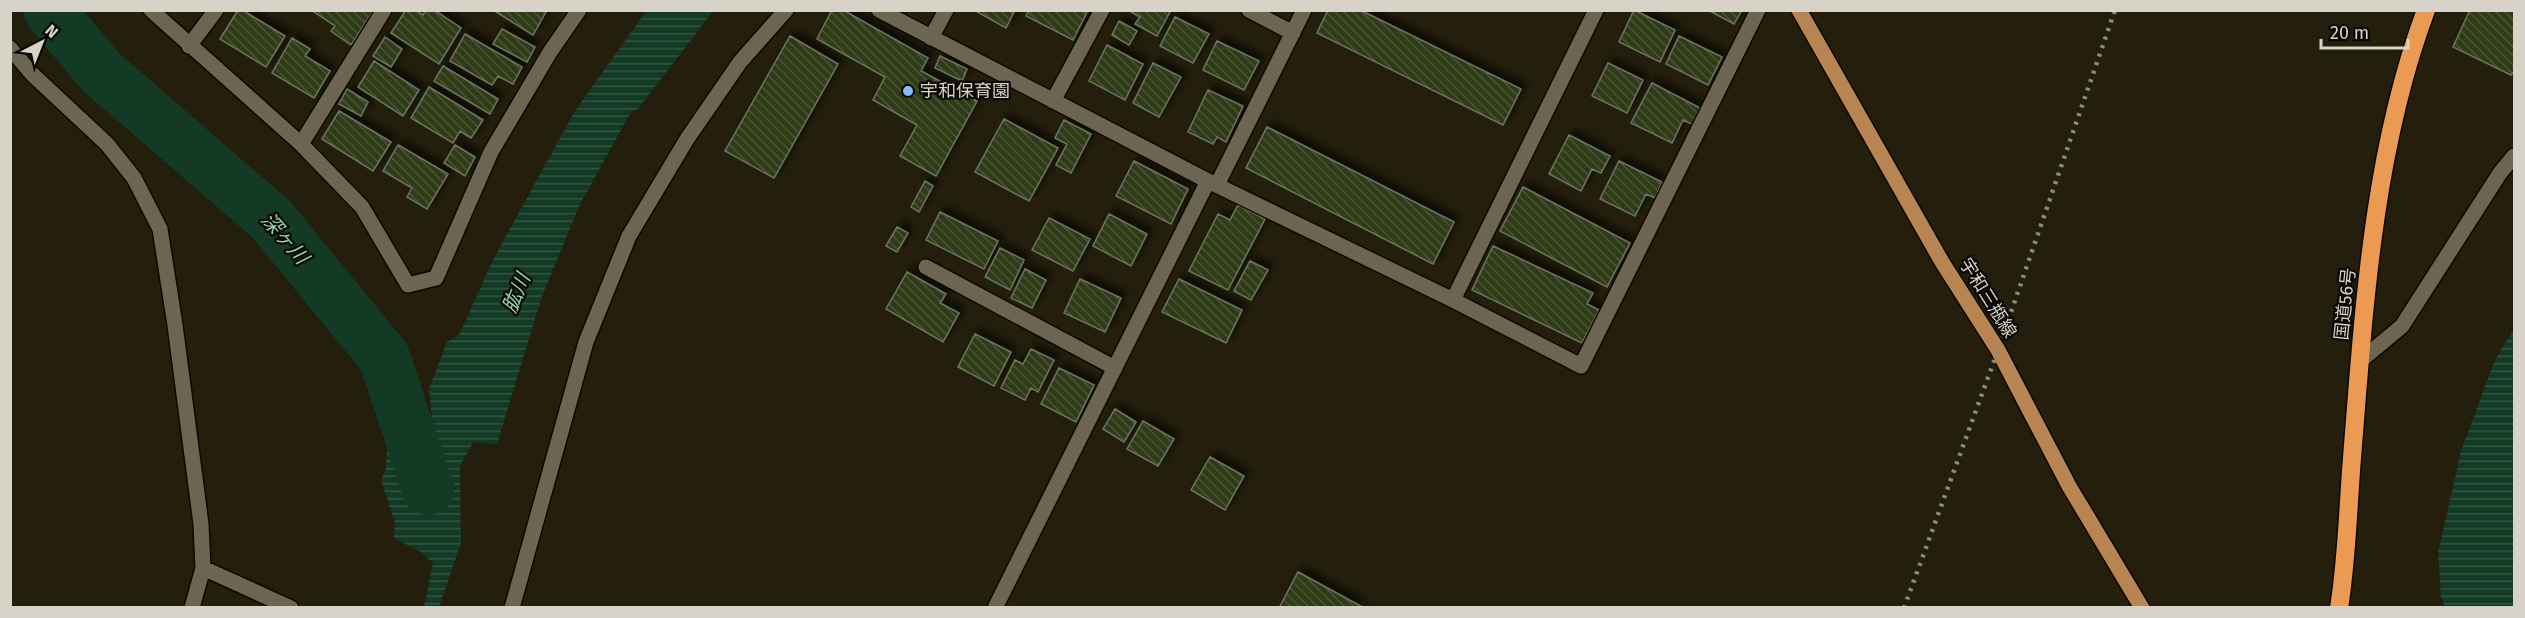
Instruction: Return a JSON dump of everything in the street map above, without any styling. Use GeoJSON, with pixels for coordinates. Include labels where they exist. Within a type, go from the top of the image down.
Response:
{"type":"FeatureCollection","features":[{"type":"Feature","properties":{"kind":"highway","name":"国道56号"},"geometry":{"type":"LineString","coordinates":[[2339,608],[2360,361],[2374,230],[2390,132],[2426,10]]}},
{"type":"Feature","properties":{"kind":"main road","name":"宇和三瓶線"},"geometry":{"type":"LineString","coordinates":[[1799,10],[1942,262],[1998,350],[2069,486],[2142,608]]}},
{"type":"Feature","properties":{"kind":"street"},"geometry":{"type":"LineString","coordinates":[[151,10],[301,144],[362,207],[408,285],[436,278],[491,152],[550,52],[579,10]]}},
{"type":"Feature","properties":{"kind":"street"},"geometry":{"type":"LineString","coordinates":[[189,46],[216,10]]}},
{"type":"Feature","properties":{"kind":"street"},"geometry":{"type":"LineString","coordinates":[[301,144],[384,10]]}},
{"type":"Feature","properties":{"kind":"street"},"geometry":{"type":"LineString","coordinates":[[512,608],[586,342],[629,237],[687,139],[740,62],[786,10]]}},
{"type":"Feature","properties":{"kind":"street"},"geometry":{"type":"LineString","coordinates":[[879,10],[1213,183],[1453,300],[1581,366],[1758,10]]}},
{"type":"Feature","properties":{"kind":"street"},"geometry":{"type":"LineString","coordinates":[[931,38],[946,10]]}},
{"type":"Feature","properties":{"kind":"street"},"geometry":{"type":"LineString","coordinates":[[1053,101],[1102,10]]}},
{"type":"Feature","properties":{"kind":"street"},"geometry":{"type":"LineString","coordinates":[[1249,10],[1293,33]]}},
{"type":"Feature","properties":{"kind":"street"},"geometry":{"type":"LineString","coordinates":[[995,608],[1115,368],[1304,10]]}},
{"type":"Feature","properties":{"kind":"street"},"geometry":{"type":"LineString","coordinates":[[1453,300],[1596,10]]}},
{"type":"Feature","properties":{"kind":"street"},"geometry":{"type":"LineString","coordinates":[[10,48],[32,74],[107,144],[134,178],[159,229],[189,426],[201,524],[203,568],[192,608]]}},
{"type":"Feature","properties":{"kind":"street"},"geometry":{"type":"LineString","coordinates":[[2360,361],[2403,326],[2500,173],[2514,156]]}},
{"type":"Feature","properties":{"kind":"street"},"geometry":{"type":"LineString","coordinates":[[926,267],[1115,368]]}},
{"type":"Feature","properties":{"kind":"street"},"geometry":{"type":"LineString","coordinates":[[203,568],[291,608]]}},
{"type":"Feature","properties":{"kind":"water","name":"肱川"},"geometry":{"type":"Polygon","coordinates":[[[647,10],[713,11],[638,109],[631,112],[580,204],[542,296],[497,444],[473,442],[460,466],[461,543],[439,607],[424,607],[433,563],[421,552],[394,538],[395,523],[381,480],[386,469],[387,443],[422,404],[432,417],[429,389],[447,342],[459,335],[494,258],[575,111],[647,10]]]}},
{"type":"Feature","properties":{"kind":"water"},"geometry":{"type":"Polygon","coordinates":[[[2514,329],[2514,607],[2445,607],[2441,597],[2438,553],[2461,451],[2495,360],[2514,329]]]}},
{"type":"Feature","properties":{"kind":"building"},"geometry":{"type":"Polygon","coordinates":[[[238,10],[242,10],[285,36],[266,67],[220,39],[238,10]]]}},
{"type":"Feature","properties":{"kind":"building"},"geometry":{"type":"Polygon","coordinates":[[[311,10],[374,10],[351,45],[331,31],[335,26],[311,10]]]}},
{"type":"Feature","properties":{"kind":"building"},"geometry":{"type":"Polygon","coordinates":[[[406,10],[416,10],[423,15],[426,10],[434,10],[461,28],[439,64],[391,33],[406,10]]]}},
{"type":"Feature","properties":{"kind":"building"},"geometry":{"type":"Polygon","coordinates":[[[493,10],[547,10],[533,35],[493,10]]]}},
{"type":"Feature","properties":{"kind":"building"},"geometry":{"type":"Polygon","coordinates":[[[832,10],[843,10],[928,58],[921,71],[977,101],[936,176],[900,156],[917,125],[873,100],[885,77],[817,39],[832,10]]]}},
{"type":"Feature","properties":{"kind":"building"},"geometry":{"type":"Polygon","coordinates":[[[974,10],[1015,10],[1006,28],[974,10]]]}},
{"type":"Feature","properties":{"kind":"building"},"geometry":{"type":"Polygon","coordinates":[[[1029,10],[1088,10],[1073,40],[1026,16],[1029,10]]]}},
{"type":"Feature","properties":{"kind":"building"},"geometry":{"type":"Polygon","coordinates":[[[1128,10],[1171,10],[1157,36],[1135,24],[1140,17],[1128,10]]]}},
{"type":"Feature","properties":{"kind":"building"},"geometry":{"type":"Polygon","coordinates":[[[1328,10],[1360,10],[1521,89],[1503,125],[1317,33],[1328,10]]]}},
{"type":"Feature","properties":{"kind":"building"},"geometry":{"type":"Polygon","coordinates":[[[1634,10],[1675,30],[1660,62],[1619,42],[1634,10]]]}},
{"type":"Feature","properties":{"kind":"building"},"geometry":{"type":"Polygon","coordinates":[[[1708,10],[1742,10],[1734,24],[1708,10]]]}},
{"type":"Feature","properties":{"kind":"building"},"geometry":{"type":"Polygon","coordinates":[[[2470,10],[2514,10],[2514,72],[2511,75],[2453,47],[2470,10]]]}},
{"type":"Feature","properties":{"kind":"building"},"geometry":{"type":"Polygon","coordinates":[[[1175,17],[1209,34],[1193,63],[1160,46],[1175,17]]]}},
{"type":"Feature","properties":{"kind":"building"},"geometry":{"type":"Polygon","coordinates":[[[1119,21],[1137,31],[1129,45],[1112,35],[1119,21]]]}},
{"type":"Feature","properties":{"kind":"building"},"geometry":{"type":"Polygon","coordinates":[[[502,29],[535,47],[527,62],[493,44],[502,29]]]}},
{"type":"Feature","properties":{"kind":"building"},"geometry":{"type":"Polygon","coordinates":[[[465,34],[522,67],[513,84],[498,76],[492,85],[450,61],[465,34]]]}},
{"type":"Feature","properties":{"kind":"building"},"geometry":{"type":"Polygon","coordinates":[[[790,36],[838,64],[774,178],[725,151],[790,36]]]}},
{"type":"Feature","properties":{"kind":"building"},"geometry":{"type":"Polygon","coordinates":[[[1679,36],[1722,57],[1708,85],[1666,64],[1679,36]]]}},
{"type":"Feature","properties":{"kind":"building"},"geometry":{"type":"Polygon","coordinates":[[[385,37],[402,49],[391,67],[373,56],[385,37]]]}},
{"type":"Feature","properties":{"kind":"building"},"geometry":{"type":"Polygon","coordinates":[[[292,38],[310,49],[305,56],[330,71],[314,98],[272,73],[292,38]]]}},
{"type":"Feature","properties":{"kind":"building"},"geometry":{"type":"Polygon","coordinates":[[[1217,41],[1259,61],[1244,90],[1203,70],[1217,41]]]}},
{"type":"Feature","properties":{"kind":"building"},"geometry":{"type":"Polygon","coordinates":[[[1107,45],[1143,64],[1125,100],[1089,81],[1107,45]]]}},
{"type":"Feature","properties":{"kind":"building"},"geometry":{"type":"Polygon","coordinates":[[[940,56],[967,69],[962,81],[935,68],[940,56]]]}},
{"type":"Feature","properties":{"kind":"building"},"geometry":{"type":"Polygon","coordinates":[[[374,61],[419,90],[403,116],[358,87],[374,61]]]}},
{"type":"Feature","properties":{"kind":"building"},"geometry":{"type":"Polygon","coordinates":[[[1153,63],[1181,77],[1159,117],[1133,103],[1153,63]]]}},
{"type":"Feature","properties":{"kind":"building"},"geometry":{"type":"Polygon","coordinates":[[[1608,63],[1643,80],[1627,113],[1592,96],[1608,63]]]}},
{"type":"Feature","properties":{"kind":"building"},"geometry":{"type":"Polygon","coordinates":[[[443,66],[498,99],[490,114],[434,81],[443,66]]]}},
{"type":"Feature","properties":{"kind":"building"},"geometry":{"type":"Polygon","coordinates":[[[1652,83],[1700,108],[1692,124],[1683,120],[1672,143],[1631,123],[1652,83]]]}},
{"type":"Feature","properties":{"kind":"building"},"geometry":{"type":"Polygon","coordinates":[[[429,87],[483,120],[471,138],[460,131],[453,143],[411,118],[429,87]]]}},
{"type":"Feature","properties":{"kind":"building"},"geometry":{"type":"Polygon","coordinates":[[[347,89],[368,102],[361,116],[339,104],[347,89]]]}},
{"type":"Feature","properties":{"kind":"building"},"geometry":{"type":"Polygon","coordinates":[[[1208,90],[1243,106],[1226,142],[1217,137],[1213,144],[1188,132],[1208,90]]]}},
{"type":"Feature","properties":{"kind":"building"},"geometry":{"type":"Polygon","coordinates":[[[339,111],[391,142],[373,171],[322,139],[339,111]]]}},
{"type":"Feature","properties":{"kind":"building"},"geometry":{"type":"Polygon","coordinates":[[[1004,119],[1058,148],[1029,201],[975,172],[1004,119]]]}},
{"type":"Feature","properties":{"kind":"building"},"geometry":{"type":"Polygon","coordinates":[[[1064,120],[1091,134],[1071,173],[1056,165],[1067,144],[1055,138],[1064,120]]]}},
{"type":"Feature","properties":{"kind":"building"},"geometry":{"type":"Polygon","coordinates":[[[1267,127],[1454,222],[1433,264],[1246,168],[1267,127]]]}},
{"type":"Feature","properties":{"kind":"building"},"geometry":{"type":"Polygon","coordinates":[[[1569,135],[1610,156],[1601,173],[1592,169],[1581,191],[1549,174],[1569,135]]]}},
{"type":"Feature","properties":{"kind":"building"},"geometry":{"type":"Polygon","coordinates":[[[398,145],[448,174],[427,209],[407,197],[412,188],[383,171],[398,145]]]}},
{"type":"Feature","properties":{"kind":"building"},"geometry":{"type":"Polygon","coordinates":[[[455,145],[475,157],[465,176],[444,163],[455,145]]]}},
{"type":"Feature","properties":{"kind":"building"},"geometry":{"type":"Polygon","coordinates":[[[1134,161],[1188,189],[1171,224],[1116,196],[1134,161]]]}},
{"type":"Feature","properties":{"kind":"building"},"geometry":{"type":"Polygon","coordinates":[[[1619,161],[1662,182],[1655,198],[1646,194],[1635,216],[1600,199],[1619,161]]]}},
{"type":"Feature","properties":{"kind":"building"},"geometry":{"type":"Polygon","coordinates":[[[925,181],[933,186],[919,212],[911,207],[925,181]]]}},
{"type":"Feature","properties":{"kind":"building"},"geometry":{"type":"Polygon","coordinates":[[[1523,187],[1630,243],[1607,287],[1500,231],[1523,187]]]}},
{"type":"Feature","properties":{"kind":"building"},"geometry":{"type":"Polygon","coordinates":[[[1238,205],[1265,219],[1228,290],[1189,271],[1218,214],[1230,220],[1238,205]]]}},
{"type":"Feature","properties":{"kind":"building"},"geometry":{"type":"Polygon","coordinates":[[[940,212],[998,241],[984,269],[926,240],[940,212]]]}},
{"type":"Feature","properties":{"kind":"building"},"geometry":{"type":"Polygon","coordinates":[[[1109,214],[1147,234],[1131,266],[1093,246],[1109,214]]]}},
{"type":"Feature","properties":{"kind":"building"},"geometry":{"type":"Polygon","coordinates":[[[1049,218],[1090,239],[1073,271],[1032,250],[1049,218]]]}},
{"type":"Feature","properties":{"kind":"building"},"geometry":{"type":"Polygon","coordinates":[[[897,227],[908,233],[897,252],[886,246],[897,227]]]}},
{"type":"Feature","properties":{"kind":"building"},"geometry":{"type":"Polygon","coordinates":[[[1493,246],[1593,293],[1587,304],[1599,310],[1582,343],[1472,290],[1493,246]]]}},
{"type":"Feature","properties":{"kind":"building"},"geometry":{"type":"Polygon","coordinates":[[[1000,248],[1024,260],[1010,290],[985,277],[1000,248]]]}},
{"type":"Feature","properties":{"kind":"building"},"geometry":{"type":"Polygon","coordinates":[[[1250,261],[1268,270],[1251,300],[1234,291],[1250,261]]]}},
{"type":"Feature","properties":{"kind":"building"},"geometry":{"type":"Polygon","coordinates":[[[1025,269],[1046,280],[1032,308],[1011,298],[1025,269]]]}},
{"type":"Feature","properties":{"kind":"building"},"geometry":{"type":"Polygon","coordinates":[[[907,272],[946,294],[940,303],[959,313],[943,342],[886,309],[907,272]]]}},
{"type":"Feature","properties":{"kind":"building"},"geometry":{"type":"Polygon","coordinates":[[[1080,279],[1121,298],[1105,332],[1064,313],[1080,279]]]}},
{"type":"Feature","properties":{"kind":"building"},"geometry":{"type":"Polygon","coordinates":[[[1179,279],[1242,310],[1226,343],[1162,312],[1179,279]]]}},
{"type":"Feature","properties":{"kind":"building"},"geometry":{"type":"Polygon","coordinates":[[[975,334],[1011,352],[994,386],[958,367],[975,334]]]}},
{"type":"Feature","properties":{"kind":"building"},"geometry":{"type":"Polygon","coordinates":[[[1031,349],[1054,360],[1038,392],[1031,388],[1025,400],[1001,388],[1015,360],[1023,364],[1031,349]]]}},
{"type":"Feature","properties":{"kind":"building"},"geometry":{"type":"Polygon","coordinates":[[[1059,368],[1094,385],[1076,422],[1041,404],[1059,368]]]}},
{"type":"Feature","properties":{"kind":"building"},"geometry":{"type":"Polygon","coordinates":[[[1115,409],[1136,422],[1124,442],[1103,429],[1115,409]]]}},
{"type":"Feature","properties":{"kind":"building"},"geometry":{"type":"Polygon","coordinates":[[[1143,421],[1174,439],[1158,466],[1127,449],[1143,421]]]}},
{"type":"Feature","properties":{"kind":"building"},"geometry":{"type":"Polygon","coordinates":[[[1210,457],[1244,476],[1225,510],[1191,490],[1210,457]]]}},
{"type":"Feature","properties":{"kind":"building"},"geometry":{"type":"Polygon","coordinates":[[[1298,572],[1364,608],[1279,608],[1298,572]]]}},
{"type":"Feature","properties":{"kind":"waterway","name":"深ヶ川"},"geometry":{"type":"LineString","coordinates":[[49,10],[101,72],[271,219],[384,357],[428,489]]}},
{"type":"Feature","properties":{"kind":"railway"},"geometry":{"type":"LineString","coordinates":[[1904,608],[1998,350],[2115,10]]}},
{"type":"Feature","properties":{"kind":"place","name":"宇和保育園"},"geometry":{"type":"Point","coordinates":[908,91]}}]}
